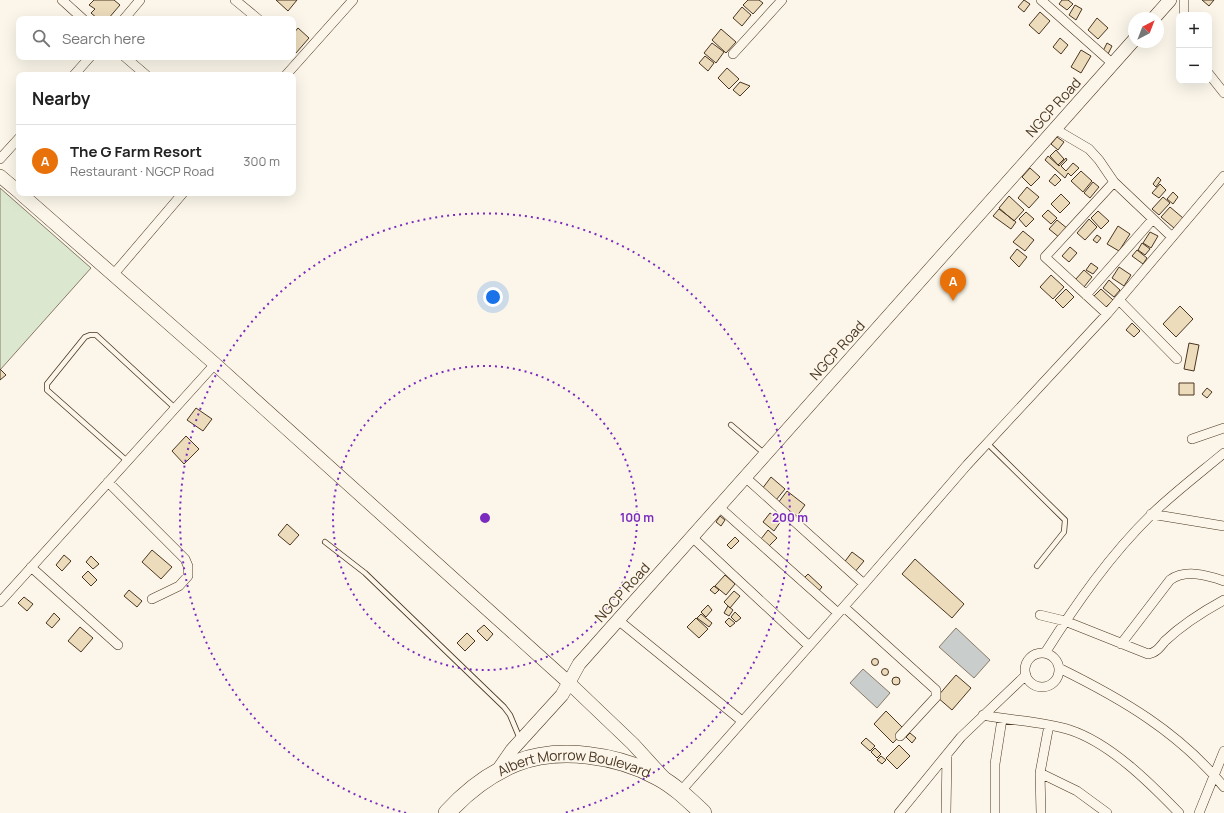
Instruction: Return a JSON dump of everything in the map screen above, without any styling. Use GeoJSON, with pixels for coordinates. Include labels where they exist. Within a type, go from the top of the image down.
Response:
{"type":"FeatureCollection","features":[{"type":"Feature","properties":{"kind":"highway","name":"Albert Morrow Boulevard"},"geometry":{"type":"LineString","coordinates":[[447,813],[474,787],[496,772],[516,763],[566,754],[589,755],[623,762],[642,769],[675,788],[703,813]]}},
{"type":"Feature","properties":{"kind":"main road"},"geometry":{"type":"LineString","coordinates":[[1159,12],[1169,0]]}},
{"type":"Feature","properties":{"kind":"main road","name":"NGCP Road"},"geometry":{"type":"LineString","coordinates":[[496,772],[520,741],[556,702],[579,664],[1128,47]]}},
{"type":"Feature","properties":{"kind":"main road"},"geometry":{"type":"LineString","coordinates":[[0,176],[16,190]]}},
{"type":"Feature","properties":{"kind":"main road"},"geometry":{"type":"LineString","coordinates":[[22,196],[214,364],[568,682],[633,744],[675,788]]}},
{"type":"Feature","properties":{"kind":"street"},"geometry":{"type":"LineString","coordinates":[[62,0],[80,16]]}},
{"type":"Feature","properties":{"kind":"street"},"geometry":{"type":"LineString","coordinates":[[127,16],[140,0]]}},
{"type":"Feature","properties":{"kind":"street"},"geometry":{"type":"LineString","coordinates":[[235,0],[254,16]]}},
{"type":"Feature","properties":{"kind":"street"},"geometry":{"type":"LineString","coordinates":[[289,72],[352,0]]}},
{"type":"Feature","properties":{"kind":"street"},"geometry":{"type":"LineString","coordinates":[[733,54],[782,0]]}},
{"type":"Feature","properties":{"kind":"street"},"geometry":{"type":"LineString","coordinates":[[1041,0],[1113,64]]}},
{"type":"Feature","properties":{"kind":"street"},"geometry":{"type":"LineString","coordinates":[[1184,0],[1184,12]]}},
{"type":"Feature","properties":{"kind":"street"},"geometry":{"type":"LineString","coordinates":[[77,72],[87,60]]}},
{"type":"Feature","properties":{"kind":"street"},"geometry":{"type":"LineString","coordinates":[[128,60],[142,72]]}},
{"type":"Feature","properties":{"kind":"street"},"geometry":{"type":"LineString","coordinates":[[1212,78],[1224,93]]}},
{"type":"Feature","properties":{"kind":"street"},"geometry":{"type":"LineString","coordinates":[[1055,129],[1089,149],[1099,160],[1114,182],[1172,237]]}},
{"type":"Feature","properties":{"kind":"street"},"geometry":{"type":"LineString","coordinates":[[0,159],[16,141]]}},
{"type":"Feature","properties":{"kind":"street"},"geometry":{"type":"LineString","coordinates":[[675,788],[742,721],[987,443],[1107,314],[1224,176]]}},
{"type":"Feature","properties":{"kind":"street"},"geometry":{"type":"LineString","coordinates":[[1107,314],[1045,257],[1114,182]]}},
{"type":"Feature","properties":{"kind":"street"},"geometry":{"type":"LineString","coordinates":[[112,274],[180,196]]}},
{"type":"Feature","properties":{"kind":"street"},"geometry":{"type":"LineString","coordinates":[[1086,295],[1153,219]]}},
{"type":"Feature","properties":{"kind":"street"},"geometry":{"type":"LineString","coordinates":[[1119,300],[1177,359]]}},
{"type":"Feature","properties":{"kind":"street"},"geometry":{"type":"LineString","coordinates":[[0,602],[214,364]]}},
{"type":"Feature","properties":{"kind":"street"},"geometry":{"type":"LineString","coordinates":[[1192,439],[1223,427]]}},
{"type":"Feature","properties":{"kind":"street"},"geometry":{"type":"LineString","coordinates":[[1045,653],[1085,592],[1126,541],[1151,514],[1224,453]]}},
{"type":"Feature","properties":{"kind":"street"},"geometry":{"type":"LineString","coordinates":[[745,478],[864,584]]}},
{"type":"Feature","properties":{"kind":"street"},"geometry":{"type":"LineString","coordinates":[[108,482],[185,559],[188,566],[188,576],[179,586],[152,599]]}},
{"type":"Feature","properties":{"kind":"street"},"geometry":{"type":"LineString","coordinates":[[718,507],[936,690],[936,696],[900,736]]}},
{"type":"Feature","properties":{"kind":"street"},"geometry":{"type":"LineString","coordinates":[[1151,514],[1224,526]]}},
{"type":"Feature","properties":{"kind":"street"},"geometry":{"type":"LineString","coordinates":[[692,537],[809,646]]}},
{"type":"Feature","properties":{"kind":"street"},"geometry":{"type":"LineString","coordinates":[[31,567],[118,645]]}},
{"type":"Feature","properties":{"kind":"street"},"geometry":{"type":"LineString","coordinates":[[1121,644],[1170,580],[1176,575],[1192,574],[1224,581]]}},
{"type":"Feature","properties":{"kind":"street"},"geometry":{"type":"LineString","coordinates":[[1040,615],[1065,621],[1144,653],[1151,653],[1158,649],[1180,627],[1198,614],[1224,600]]}},
{"type":"Feature","properties":{"kind":"street"},"geometry":{"type":"LineString","coordinates":[[618,620],[742,721]]}},
{"type":"Feature","properties":{"kind":"street"},"geometry":{"type":"LineString","coordinates":[[1039,653],[1045,653],[1055,658],[1059,668],[1057,679],[1048,686],[1037,686],[1028,680],[1026,675],[1026,664],[1029,658],[1039,653]]}},
{"type":"Feature","properties":{"kind":"street"},"geometry":{"type":"LineString","coordinates":[[1059,668],[1104,690],[1145,715],[1189,750],[1224,787]]}},
{"type":"Feature","properties":{"kind":"street"},"geometry":{"type":"LineString","coordinates":[[899,813],[947,754],[983,715],[1026,675]]}},
{"type":"Feature","properties":{"kind":"street"},"geometry":{"type":"LineString","coordinates":[[983,715],[1002,719],[1026,721],[1071,730],[1111,751],[1160,793],[1179,813]]}},
{"type":"Feature","properties":{"kind":"street"},"geometry":{"type":"LineString","coordinates":[[995,813],[994,764],[1002,719]]}},
{"type":"Feature","properties":{"kind":"street"},"geometry":{"type":"LineString","coordinates":[[1041,813],[1040,773],[1049,725]]}},
{"type":"Feature","properties":{"kind":"street"},"geometry":{"type":"LineString","coordinates":[[1199,813],[1224,751]]}},
{"type":"Feature","properties":{"kind":"street"},"geometry":{"type":"LineString","coordinates":[[946,813],[947,754]]}},
{"type":"Feature","properties":{"kind":"street"},"geometry":{"type":"LineString","coordinates":[[1040,773],[1077,791],[1107,813]]}},
{"type":"Feature","properties":{"kind":"lane"},"geometry":{"type":"LineString","coordinates":[[127,461],[47,390],[47,384],[85,337],[96,335],[175,408]]}},
{"type":"Feature","properties":{"kind":"lane"},"geometry":{"type":"LineString","coordinates":[[731,425],[765,455]]}},
{"type":"Feature","properties":{"kind":"lane"},"geometry":{"type":"LineString","coordinates":[[987,443],[1065,520],[1064,532],[1037,566]]}},
{"type":"Feature","properties":{"kind":"lane"},"geometry":{"type":"LineString","coordinates":[[325,542],[365,573],[504,707],[510,715],[520,741]]}},
{"type":"Feature","properties":{"kind":"green space"},"geometry":{"type":"Polygon","coordinates":[[[0,188],[91,268],[0,370],[0,188]]]}},
{"type":"Feature","properties":{"kind":"shaded area"},"geometry":{"type":"Polygon","coordinates":[[[956,628],[990,660],[974,678],[939,647],[956,628]]]}},
{"type":"Feature","properties":{"kind":"shaded area"},"geometry":{"type":"Polygon","coordinates":[[[863,669],[890,693],[877,708],[850,683],[863,669]]]}},
{"type":"Feature","properties":{"kind":"building"},"geometry":{"type":"Polygon","coordinates":[[[94,0],[114,0],[120,5],[111,16],[94,16],[91,13],[95,9],[89,5],[94,0]]]}},
{"type":"Feature","properties":{"kind":"building"},"geometry":{"type":"Polygon","coordinates":[[[276,0],[297,0],[288,11],[276,0]]]}},
{"type":"Feature","properties":{"kind":"building"},"geometry":{"type":"Polygon","coordinates":[[[748,0],[759,0],[763,3],[753,14],[743,5],[748,0]]]}},
{"type":"Feature","properties":{"kind":"building"},"geometry":{"type":"Polygon","coordinates":[[[1024,0],[1030,4],[1024,12],[1018,7],[1024,0]]]}},
{"type":"Feature","properties":{"kind":"building"},"geometry":{"type":"Polygon","coordinates":[[[1062,0],[1068,0],[1073,4],[1067,10],[1059,4],[1062,0]]]}},
{"type":"Feature","properties":{"kind":"building"},"geometry":{"type":"Polygon","coordinates":[[[1202,0],[1214,0],[1209,6],[1202,0]]]}},
{"type":"Feature","properties":{"kind":"building"},"geometry":{"type":"Polygon","coordinates":[[[1075,5],[1082,9],[1076,20],[1069,15],[1075,5]]]}},
{"type":"Feature","properties":{"kind":"building"},"geometry":{"type":"Polygon","coordinates":[[[742,7],[751,15],[742,26],[733,18],[742,7]]]}},
{"type":"Feature","properties":{"kind":"building"},"geometry":{"type":"Polygon","coordinates":[[[1040,12],[1050,21],[1039,34],[1029,25],[1040,12]]]}},
{"type":"Feature","properties":{"kind":"building"},"geometry":{"type":"Polygon","coordinates":[[[1097,18],[1108,28],[1098,39],[1088,30],[1097,18]]]}},
{"type":"Feature","properties":{"kind":"building"},"geometry":{"type":"Polygon","coordinates":[[[298,28],[309,38],[296,53],[296,30],[298,28]]]}},
{"type":"Feature","properties":{"kind":"building"},"geometry":{"type":"Polygon","coordinates":[[[721,29],[736,42],[726,53],[712,40],[721,29]]]}},
{"type":"Feature","properties":{"kind":"building"},"geometry":{"type":"Polygon","coordinates":[[[1060,38],[1068,45],[1061,54],[1053,47],[1060,38]]]}},
{"type":"Feature","properties":{"kind":"building"},"geometry":{"type":"Polygon","coordinates":[[[712,43],[724,52],[716,63],[704,53],[712,43]]]}},
{"type":"Feature","properties":{"kind":"building"},"geometry":{"type":"Polygon","coordinates":[[[1107,43],[1112,46],[1107,56],[1102,53],[1107,43]]]}},
{"type":"Feature","properties":{"kind":"building"},"geometry":{"type":"Polygon","coordinates":[[[1081,50],[1091,56],[1081,73],[1071,67],[1081,50]]]}},
{"type":"Feature","properties":{"kind":"building"},"geometry":{"type":"Polygon","coordinates":[[[705,56],[714,63],[708,71],[699,63],[705,56]]]}},
{"type":"Feature","properties":{"kind":"building"},"geometry":{"type":"Polygon","coordinates":[[[727,68],[739,79],[729,89],[718,78],[727,68]]]}},
{"type":"Feature","properties":{"kind":"building"},"geometry":{"type":"Polygon","coordinates":[[[740,82],[750,86],[740,96],[733,90],[740,82]]]}},
{"type":"Feature","properties":{"kind":"building"},"geometry":{"type":"Polygon","coordinates":[[[1057,137],[1064,142],[1058,150],[1051,144],[1057,137]]]}},
{"type":"Feature","properties":{"kind":"building"},"geometry":{"type":"Polygon","coordinates":[[[1056,150],[1064,159],[1058,165],[1050,156],[1056,150]]]}},
{"type":"Feature","properties":{"kind":"building"},"geometry":{"type":"Polygon","coordinates":[[[1048,156],[1059,166],[1066,158],[1067,160],[1061,166],[1066,171],[1073,163],[1079,168],[1071,176],[1068,173],[1065,178],[1045,160],[1048,156]]]}},
{"type":"Feature","properties":{"kind":"building"},"geometry":{"type":"Polygon","coordinates":[[[1030,168],[1040,177],[1031,186],[1022,177],[1030,168]]]}},
{"type":"Feature","properties":{"kind":"building"},"geometry":{"type":"Polygon","coordinates":[[[1081,171],[1092,181],[1083,192],[1071,181],[1081,171]]]}},
{"type":"Feature","properties":{"kind":"building"},"geometry":{"type":"Polygon","coordinates":[[[1055,174],[1061,180],[1055,186],[1049,181],[1055,174]]]}},
{"type":"Feature","properties":{"kind":"building"},"geometry":{"type":"Polygon","coordinates":[[[1158,177],[1161,180],[1156,187],[1153,184],[1158,177]]]}},
{"type":"Feature","properties":{"kind":"building"},"geometry":{"type":"Polygon","coordinates":[[[1093,182],[1099,187],[1090,198],[1084,193],[1093,182]]]}},
{"type":"Feature","properties":{"kind":"building"},"geometry":{"type":"Polygon","coordinates":[[[1160,184],[1166,190],[1159,198],[1152,193],[1160,184]]]}},
{"type":"Feature","properties":{"kind":"building"},"geometry":{"type":"Polygon","coordinates":[[[1027,187],[1039,197],[1029,208],[1018,198],[1027,187]]]}},
{"type":"Feature","properties":{"kind":"building"},"geometry":{"type":"Polygon","coordinates":[[[1173,192],[1178,197],[1173,204],[1167,199],[1173,192]]]}},
{"type":"Feature","properties":{"kind":"building"},"geometry":{"type":"Polygon","coordinates":[[[1061,194],[1070,203],[1060,213],[1051,204],[1061,194]]]}},
{"type":"Feature","properties":{"kind":"building"},"geometry":{"type":"Polygon","coordinates":[[[1009,196],[1024,210],[1014,221],[999,208],[1009,196]]]}},
{"type":"Feature","properties":{"kind":"building"},"geometry":{"type":"Polygon","coordinates":[[[1163,197],[1170,203],[1159,215],[1152,209],[1163,197]]]}},
{"type":"Feature","properties":{"kind":"building"},"geometry":{"type":"Polygon","coordinates":[[[1170,207],[1183,218],[1174,228],[1161,217],[1170,207]]]}},
{"type":"Feature","properties":{"kind":"building"},"geometry":{"type":"Polygon","coordinates":[[[999,209],[1016,222],[1011,229],[993,216],[999,209]]]}},
{"type":"Feature","properties":{"kind":"building"},"geometry":{"type":"Polygon","coordinates":[[[1048,210],[1057,218],[1051,224],[1042,216],[1048,210]]]}},
{"type":"Feature","properties":{"kind":"building"},"geometry":{"type":"Polygon","coordinates":[[[1098,211],[1109,221],[1101,229],[1091,218],[1098,211]]]}},
{"type":"Feature","properties":{"kind":"building"},"geometry":{"type":"Polygon","coordinates":[[[1026,212],[1034,219],[1026,227],[1019,219],[1026,212]]]}},
{"type":"Feature","properties":{"kind":"building"},"geometry":{"type":"Polygon","coordinates":[[[1089,219],[1097,227],[1085,240],[1077,233],[1089,219]]]}},
{"type":"Feature","properties":{"kind":"building"},"geometry":{"type":"Polygon","coordinates":[[[1057,220],[1068,229],[1060,238],[1049,229],[1057,220]]]}},
{"type":"Feature","properties":{"kind":"building"},"geometry":{"type":"Polygon","coordinates":[[[1118,226],[1130,234],[1119,251],[1107,244],[1118,226]]]}},
{"type":"Feature","properties":{"kind":"building"},"geometry":{"type":"Polygon","coordinates":[[[1023,231],[1034,240],[1025,251],[1013,242],[1023,231]]]}},
{"type":"Feature","properties":{"kind":"building"},"geometry":{"type":"Polygon","coordinates":[[[1150,232],[1158,236],[1151,248],[1143,243],[1150,232]]]}},
{"type":"Feature","properties":{"kind":"building"},"geometry":{"type":"Polygon","coordinates":[[[1097,235],[1101,238],[1097,243],[1093,240],[1097,235]]]}},
{"type":"Feature","properties":{"kind":"building"},"geometry":{"type":"Polygon","coordinates":[[[1142,243],[1150,249],[1145,255],[1138,250],[1142,243]]]}},
{"type":"Feature","properties":{"kind":"building"},"geometry":{"type":"Polygon","coordinates":[[[1070,247],[1077,253],[1069,262],[1062,256],[1070,247]]]}},
{"type":"Feature","properties":{"kind":"building"},"geometry":{"type":"Polygon","coordinates":[[[1017,249],[1027,257],[1019,267],[1010,258],[1017,249]]]}},
{"type":"Feature","properties":{"kind":"building"},"geometry":{"type":"Polygon","coordinates":[[[1137,250],[1147,258],[1143,264],[1132,256],[1137,250]]]}},
{"type":"Feature","properties":{"kind":"building"},"geometry":{"type":"Polygon","coordinates":[[[1091,263],[1098,268],[1093,274],[1086,270],[1091,263]]]}},
{"type":"Feature","properties":{"kind":"building"},"geometry":{"type":"Polygon","coordinates":[[[1119,267],[1131,275],[1124,286],[1112,278],[1119,267]]]}},
{"type":"Feature","properties":{"kind":"building"},"geometry":{"type":"Polygon","coordinates":[[[1084,270],[1092,277],[1084,287],[1075,280],[1084,270]]]}},
{"type":"Feature","properties":{"kind":"building"},"geometry":{"type":"Polygon","coordinates":[[[1051,275],[1064,287],[1053,299],[1040,287],[1051,275]]]}},
{"type":"Feature","properties":{"kind":"building"},"geometry":{"type":"Polygon","coordinates":[[[1109,280],[1120,290],[1114,297],[1103,288],[1109,280]]]}},
{"type":"Feature","properties":{"kind":"building"},"geometry":{"type":"Polygon","coordinates":[[[1066,289],[1074,297],[1063,308],[1055,300],[1066,289]]]}},
{"type":"Feature","properties":{"kind":"building"},"geometry":{"type":"Polygon","coordinates":[[[1101,289],[1113,300],[1104,309],[1092,298],[1101,289]]]}},
{"type":"Feature","properties":{"kind":"building"},"geometry":{"type":"Polygon","coordinates":[[[1180,306],[1193,319],[1176,337],[1163,324],[1180,306]]]}},
{"type":"Feature","properties":{"kind":"building"},"geometry":{"type":"Polygon","coordinates":[[[1132,323],[1140,331],[1134,337],[1126,330],[1132,323]]]}},
{"type":"Feature","properties":{"kind":"building"},"geometry":{"type":"Polygon","coordinates":[[[1189,343],[1199,345],[1194,371],[1184,369],[1189,343]]]}},
{"type":"Feature","properties":{"kind":"building"},"geometry":{"type":"Polygon","coordinates":[[[0,369],[6,375],[0,380],[0,369]]]}},
{"type":"Feature","properties":{"kind":"building"},"geometry":{"type":"Polygon","coordinates":[[[1179,383],[1194,383],[1194,395],[1179,395],[1179,383]]]}},
{"type":"Feature","properties":{"kind":"building"},"geometry":{"type":"Polygon","coordinates":[[[1207,388],[1212,392],[1207,398],[1202,394],[1207,388]]]}},
{"type":"Feature","properties":{"kind":"building"},"geometry":{"type":"Polygon","coordinates":[[[196,408],[212,419],[203,431],[187,420],[196,408]]]}},
{"type":"Feature","properties":{"kind":"building"},"geometry":{"type":"Polygon","coordinates":[[[186,436],[199,449],[184,464],[172,451],[186,436]]]}},
{"type":"Feature","properties":{"kind":"building"},"geometry":{"type":"Polygon","coordinates":[[[771,477],[785,489],[776,500],[762,489],[771,477]]]}},
{"type":"Feature","properties":{"kind":"building"},"geometry":{"type":"Polygon","coordinates":[[[787,491],[805,505],[797,516],[778,503],[787,491]]]}},
{"type":"Feature","properties":{"kind":"building"},"geometry":{"type":"Polygon","coordinates":[[[770,513],[781,521],[774,531],[763,522],[770,513]]]}},
{"type":"Feature","properties":{"kind":"building"},"geometry":{"type":"Polygon","coordinates":[[[720,516],[725,520],[721,526],[716,522],[720,516]]]}},
{"type":"Feature","properties":{"kind":"building"},"geometry":{"type":"Polygon","coordinates":[[[287,524],[299,535],[290,545],[278,535],[287,524]]]}},
{"type":"Feature","properties":{"kind":"building"},"geometry":{"type":"Polygon","coordinates":[[[768,530],[777,538],[769,546],[761,539],[768,530]]]}},
{"type":"Feature","properties":{"kind":"building"},"geometry":{"type":"Polygon","coordinates":[[[735,537],[739,541],[731,549],[727,545],[735,537]]]}},
{"type":"Feature","properties":{"kind":"building"},"geometry":{"type":"Polygon","coordinates":[[[152,550],[172,567],[161,579],[142,562],[152,550]]]}},
{"type":"Feature","properties":{"kind":"building"},"geometry":{"type":"Polygon","coordinates":[[[852,552],[864,561],[854,573],[843,564],[852,552]]]}},
{"type":"Feature","properties":{"kind":"building"},"geometry":{"type":"Polygon","coordinates":[[[64,555],[71,561],[62,571],[56,565],[64,555]]]}},
{"type":"Feature","properties":{"kind":"building"},"geometry":{"type":"Polygon","coordinates":[[[91,556],[99,564],[93,569],[86,562],[91,556]]]}},
{"type":"Feature","properties":{"kind":"building"},"geometry":{"type":"Polygon","coordinates":[[[915,559],[964,604],[952,618],[902,574],[915,559]]]}},
{"type":"Feature","properties":{"kind":"building"},"geometry":{"type":"Polygon","coordinates":[[[88,571],[97,580],[91,586],[82,577],[88,571]]]}},
{"type":"Feature","properties":{"kind":"building"},"geometry":{"type":"Polygon","coordinates":[[[808,574],[822,587],[817,593],[802,580],[808,574]]]}},
{"type":"Feature","properties":{"kind":"building"},"geometry":{"type":"Polygon","coordinates":[[[725,575],[735,584],[726,595],[715,586],[725,575]]]}},
{"type":"Feature","properties":{"kind":"building"},"geometry":{"type":"Polygon","coordinates":[[[714,586],[719,590],[715,594],[710,590],[714,586]]]}},
{"type":"Feature","properties":{"kind":"building"},"geometry":{"type":"Polygon","coordinates":[[[129,590],[142,601],[137,607],[124,596],[129,590]]]}},
{"type":"Feature","properties":{"kind":"building"},"geometry":{"type":"Polygon","coordinates":[[[734,591],[740,596],[730,608],[724,602],[734,591]]]}},
{"type":"Feature","properties":{"kind":"building"},"geometry":{"type":"Polygon","coordinates":[[[24,597],[33,604],[27,611],[18,603],[24,597]]]}},
{"type":"Feature","properties":{"kind":"building"},"geometry":{"type":"Polygon","coordinates":[[[708,605],[712,610],[706,617],[701,612],[708,605]]]}},
{"type":"Feature","properties":{"kind":"building"},"geometry":{"type":"Polygon","coordinates":[[[728,606],[733,610],[729,616],[724,613],[728,606]]]}},
{"type":"Feature","properties":{"kind":"building"},"geometry":{"type":"Polygon","coordinates":[[[735,612],[741,618],[736,622],[731,617],[735,612]]]}},
{"type":"Feature","properties":{"kind":"building"},"geometry":{"type":"Polygon","coordinates":[[[54,613],[60,619],[52,628],[46,623],[54,613]]]}},
{"type":"Feature","properties":{"kind":"building"},"geometry":{"type":"Polygon","coordinates":[[[701,614],[712,623],[709,627],[697,618],[701,614]]]}},
{"type":"Feature","properties":{"kind":"building"},"geometry":{"type":"Polygon","coordinates":[[[696,618],[708,629],[699,638],[687,627],[696,618]]]}},
{"type":"Feature","properties":{"kind":"building"},"geometry":{"type":"Polygon","coordinates":[[[729,618],[735,623],[730,627],[725,622],[729,618]]]}},
{"type":"Feature","properties":{"kind":"building"},"geometry":{"type":"Polygon","coordinates":[[[484,625],[493,634],[487,641],[477,631],[484,625]]]}},
{"type":"Feature","properties":{"kind":"building"},"geometry":{"type":"Polygon","coordinates":[[[80,627],[93,638],[81,652],[68,641],[80,627]]]}},
{"type":"Feature","properties":{"kind":"building"},"geometry":{"type":"Polygon","coordinates":[[[467,633],[475,641],[465,651],[457,643],[467,633]]]}},
{"type":"Feature","properties":{"kind":"building"},"geometry":{"type":"Polygon","coordinates":[[[875,658],[879,662],[875,666],[871,662],[875,658]]]}},
{"type":"Feature","properties":{"kind":"building"},"geometry":{"type":"Polygon","coordinates":[[[885,668],[888,669],[888,675],[885,676],[882,675],[881,672],[882,669],[885,668]]]}},
{"type":"Feature","properties":{"kind":"building"},"geometry":{"type":"Polygon","coordinates":[[[956,675],[971,688],[952,710],[937,697],[956,675]]]}},
{"type":"Feature","properties":{"kind":"building"},"geometry":{"type":"Polygon","coordinates":[[[896,677],[899,678],[899,684],[896,685],[893,684],[892,681],[893,678],[896,677]]]}},
{"type":"Feature","properties":{"kind":"building"},"geometry":{"type":"Polygon","coordinates":[[[886,711],[905,730],[893,743],[874,724],[886,711]]]}},
{"type":"Feature","properties":{"kind":"building"},"geometry":{"type":"Polygon","coordinates":[[[910,733],[916,738],[912,743],[906,737],[910,733]]]}},
{"type":"Feature","properties":{"kind":"building"},"geometry":{"type":"Polygon","coordinates":[[[866,738],[875,746],[870,751],[861,743],[866,738]]]}},
{"type":"Feature","properties":{"kind":"building"},"geometry":{"type":"Polygon","coordinates":[[[899,745],[910,756],[897,769],[886,758],[899,745]]]}},
{"type":"Feature","properties":{"kind":"building"},"geometry":{"type":"Polygon","coordinates":[[[875,748],[881,754],[877,758],[871,752],[875,748]]]}},
{"type":"Feature","properties":{"kind":"building"},"geometry":{"type":"Polygon","coordinates":[[[881,756],[886,760],[882,764],[877,760],[881,756]]]}},
{"type":"Feature","properties":{"kind":"place","name":"The G Farm Resort"},"geometry":{"type":"Point","coordinates":[953,301]}}]}
